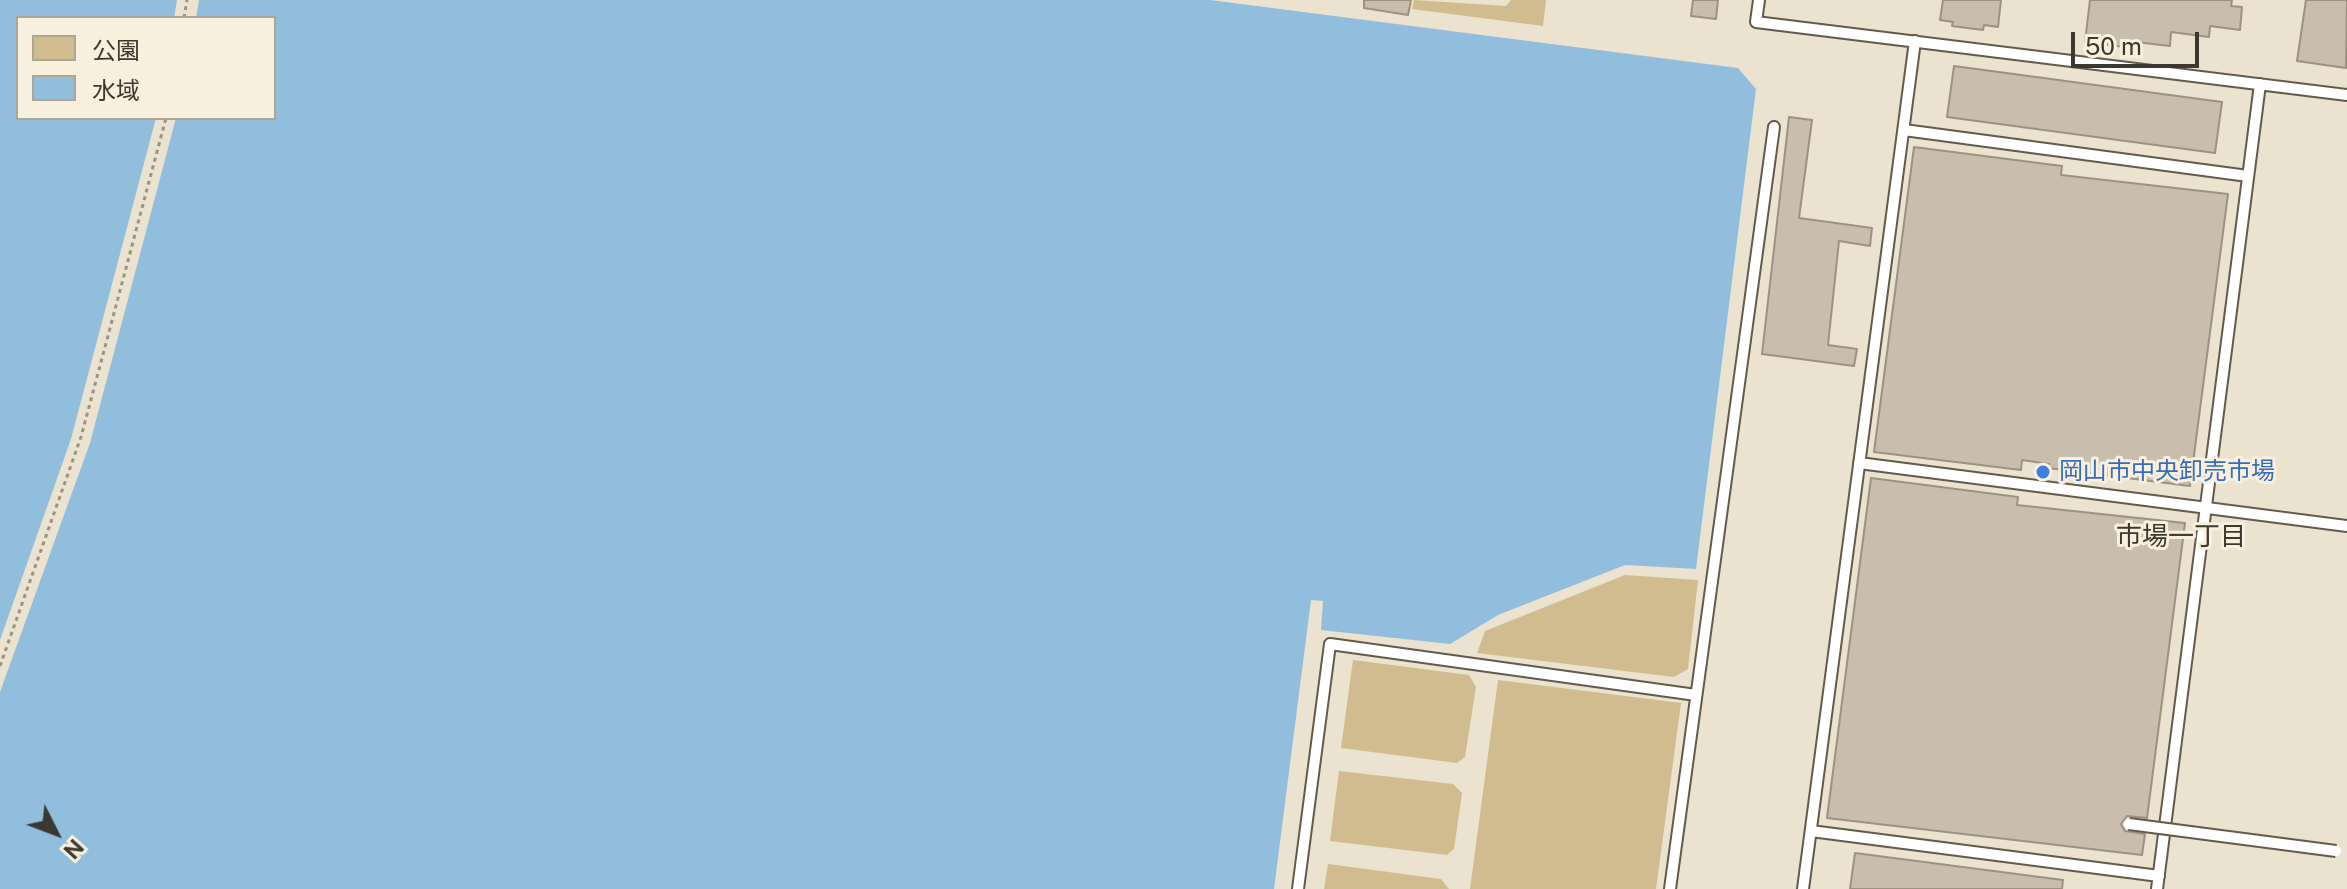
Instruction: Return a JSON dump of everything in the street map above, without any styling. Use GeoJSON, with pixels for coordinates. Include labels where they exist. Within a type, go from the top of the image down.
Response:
{"type":"FeatureCollection","features":[{"type":"Feature","properties":{"kind":"lane"},"geometry":{"type":"LineString","coordinates":[[1759,0],[1756,22],[2347,95]]}},
{"type":"Feature","properties":{"kind":"lane"},"geometry":{"type":"LineString","coordinates":[[1803,889],[1915,41]]}},
{"type":"Feature","properties":{"kind":"lane"},"geometry":{"type":"LineString","coordinates":[[2157,889],[2260,84]]}},
{"type":"Feature","properties":{"kind":"lane"},"geometry":{"type":"LineString","coordinates":[[1670,889],[1774,127]]}},
{"type":"Feature","properties":{"kind":"lane"},"geometry":{"type":"LineString","coordinates":[[1904,130],[2248,176]]}},
{"type":"Feature","properties":{"kind":"lane"},"geometry":{"type":"LineString","coordinates":[[1859,463],[2347,526]]}},
{"type":"Feature","properties":{"kind":"lane"},"geometry":{"type":"LineString","coordinates":[[1298,889],[1330,644],[1696,695]]}},
{"type":"Feature","properties":{"kind":"lane"},"geometry":{"type":"LineString","coordinates":[[2129,824],[2341,851]]}},
{"type":"Feature","properties":{"kind":"lane"},"geometry":{"type":"LineString","coordinates":[[1811,831],[2159,876]]}},
{"type":"Feature","properties":{"kind":"path"},"geometry":{"type":"LineString","coordinates":[[0,666],[81,437],[165,120]]}},
{"type":"Feature","properties":{"kind":"green space"},"geometry":{"type":"Polygon","coordinates":[[[1414,0],[1506,6],[1511,0],[1546,0],[1543,26],[1412,9],[1414,0]]]}},
{"type":"Feature","properties":{"kind":"green space"},"geometry":{"type":"Polygon","coordinates":[[[1625,575],[1698,580],[1688,669],[1674,677],[1477,653],[1485,631],[1625,575]]]}},
{"type":"Feature","properties":{"kind":"green space"},"geometry":{"type":"Polygon","coordinates":[[[1353,660],[1469,675],[1476,687],[1465,757],[1457,763],[1341,748],[1353,660]]]}},
{"type":"Feature","properties":{"kind":"green space"},"geometry":{"type":"Polygon","coordinates":[[[1498,680],[1681,703],[1656,889],[1470,889],[1498,680]]]}},
{"type":"Feature","properties":{"kind":"green space"},"geometry":{"type":"Polygon","coordinates":[[[1339,771],[1453,784],[1462,793],[1454,849],[1447,855],[1330,841],[1339,771]]]}},
{"type":"Feature","properties":{"kind":"green space"},"geometry":{"type":"Polygon","coordinates":[[[1328,864],[1441,879],[1449,889],[1324,889],[1328,864]]]}},
{"type":"Feature","properties":{"kind":"water"},"geometry":{"type":"Polygon","coordinates":[[[0,0],[177,0],[174,16],[16,16],[16,120],[155,120],[71,439],[0,640],[0,0]]]}},
{"type":"Feature","properties":{"kind":"water"},"geometry":{"type":"Polygon","coordinates":[[[199,0],[1210,0],[1738,68],[1756,89],[1696,569],[1625,565],[1498,615],[1450,644],[1321,630],[1323,601],[1311,600],[1274,889],[0,889],[0,692],[90,443],[175,120],[276,120],[276,16],[196,16],[199,0]]]}},
{"type":"Feature","properties":{"kind":"building"},"geometry":{"type":"Polygon","coordinates":[[[1364,0],[1411,0],[1408,15],[1364,8],[1364,0]]]}},
{"type":"Feature","properties":{"kind":"building"},"geometry":{"type":"Polygon","coordinates":[[[1693,0],[1718,0],[1716,19],[1691,16],[1693,0]]]}},
{"type":"Feature","properties":{"kind":"building"},"geometry":{"type":"Polygon","coordinates":[[[1943,0],[2001,0],[1998,27],[1984,25],[1983,30],[1952,26],[1953,22],[1940,20],[1943,0]]]}},
{"type":"Feature","properties":{"kind":"building"},"geometry":{"type":"Polygon","coordinates":[[[2090,0],[2232,0],[2231,6],[2242,7],[2240,30],[2210,26],[2209,37],[2171,32],[2170,46],[2126,41],[2125,47],[2085,42],[2090,0]]]}},
{"type":"Feature","properties":{"kind":"building"},"geometry":{"type":"Polygon","coordinates":[[[2306,0],[2347,0],[2346,68],[2297,61],[2306,0]]]}},
{"type":"Feature","properties":{"kind":"building"},"geometry":{"type":"Polygon","coordinates":[[[1954,66],[2222,102],[2215,153],[1947,117],[1954,66]]]}},
{"type":"Feature","properties":{"kind":"building"},"geometry":{"type":"Polygon","coordinates":[[[1789,117],[1812,120],[1799,218],[1872,228],[1870,246],[1839,241],[1828,345],[1857,349],[1854,366],[1762,354],[1789,117]]]}},
{"type":"Feature","properties":{"kind":"building"},"geometry":{"type":"Polygon","coordinates":[[[1914,147],[2062,166],[2061,175],[2228,194],[2190,486],[2048,468],[2049,464],[2022,460],[2021,470],[1874,452],[1914,147]]]}},
{"type":"Feature","properties":{"kind":"building"},"geometry":{"type":"Polygon","coordinates":[[[1871,478],[2018,497],[2017,505],[2185,523],[2147,818],[2127,816],[2121,824],[2125,831],[2145,834],[2142,855],[1827,818],[1871,478]]]}},
{"type":"Feature","properties":{"kind":"building"},"geometry":{"type":"Polygon","coordinates":[[[1855,853],[2063,880],[2062,889],[1850,889],[1855,853]]]}},
{"type":"Feature","properties":{"kind":"place","name":"岡山市中央卸売市場"},"geometry":{"type":"Point","coordinates":[2043,472]}},
{"type":"Feature","properties":{"kind":"district","name":"市場一丁目"},"geometry":{"type":"Point","coordinates":[2181,537]}}]}
